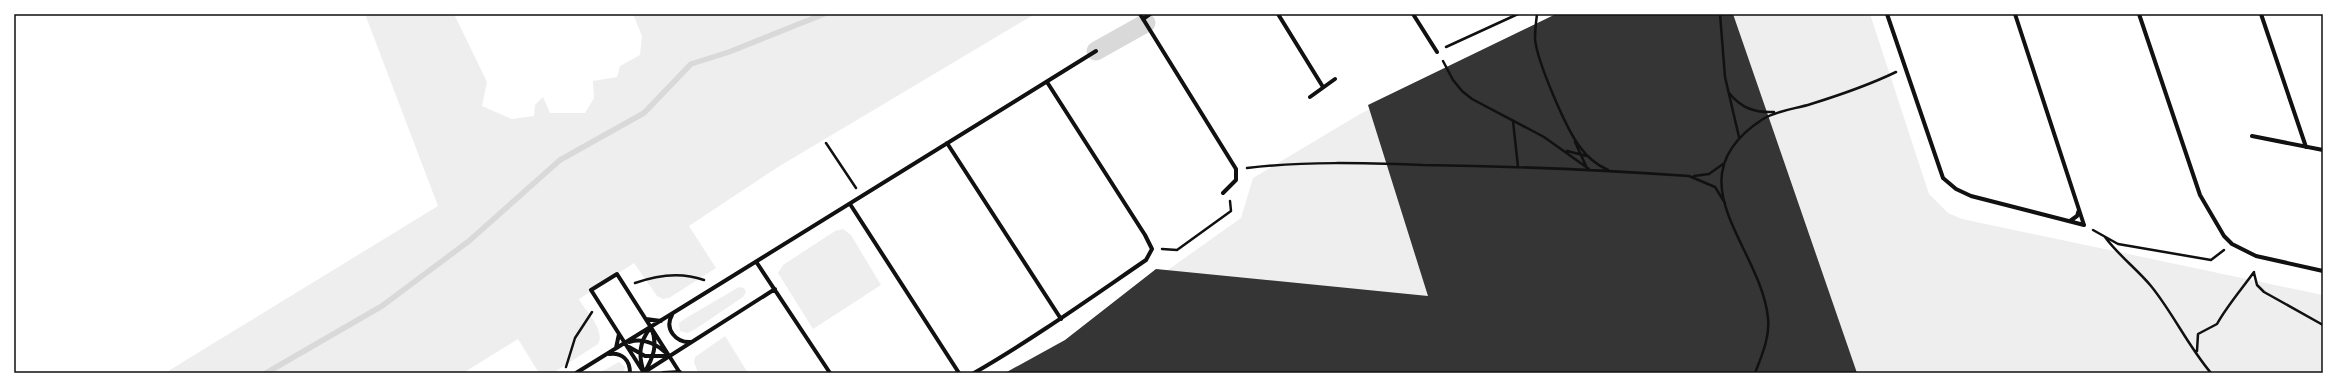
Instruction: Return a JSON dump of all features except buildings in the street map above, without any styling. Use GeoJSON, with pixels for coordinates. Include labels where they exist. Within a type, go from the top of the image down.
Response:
{"type":"FeatureCollection","features":[{"type":"Feature","properties":{"kind":"street"},"geometry":{"type":"LineString","coordinates":[[1140,14],[1236,169],[1236,180],[1223,193]]}},
{"type":"Feature","properties":{"kind":"street"},"geometry":{"type":"LineString","coordinates":[[1143,19],[1150,14]]}},
{"type":"Feature","properties":{"kind":"street"},"geometry":{"type":"LineString","coordinates":[[1278,14],[1323,87]]}},
{"type":"Feature","properties":{"kind":"street"},"geometry":{"type":"LineString","coordinates":[[1413,14],[1437,52]]}},
{"type":"Feature","properties":{"kind":"street"},"geometry":{"type":"LineString","coordinates":[[1887,14],[1906,67],[1939,171],[1949,184],[1971,196],[2084,225]]}},
{"type":"Feature","properties":{"kind":"street"},"geometry":{"type":"LineString","coordinates":[[2015,14],[2084,225]]}},
{"type":"Feature","properties":{"kind":"street"},"geometry":{"type":"LineString","coordinates":[[2139,14],[2200,195],[2212,218],[2232,244],[2256,256],[2323,271]]}},
{"type":"Feature","properties":{"kind":"street"},"geometry":{"type":"LineString","coordinates":[[2261,14],[2306,147]]}},
{"type":"Feature","properties":{"kind":"street"},"geometry":{"type":"LineString","coordinates":[[576,373],[1096,51]]}},
{"type":"Feature","properties":{"kind":"street"},"geometry":{"type":"LineString","coordinates":[[1310,97],[1335,79]]}},
{"type":"Feature","properties":{"kind":"street"},"geometry":{"type":"LineString","coordinates":[[974,373],[1013,351],[1146,260],[1152,249],[1145,235],[1047,82]]}},
{"type":"Feature","properties":{"kind":"street"},"geometry":{"type":"LineString","coordinates":[[2252,136],[2323,150]]}},
{"type":"Feature","properties":{"kind":"street"},"geometry":{"type":"LineString","coordinates":[[948,143],[1060,319]]}},
{"type":"Feature","properties":{"kind":"street"},"geometry":{"type":"LineString","coordinates":[[850,204],[958,373]]}},
{"type":"Feature","properties":{"kind":"street"},"geometry":{"type":"LineString","coordinates":[[2070,221],[2077,216],[2079,209]]}},
{"type":"Feature","properties":{"kind":"street"},"geometry":{"type":"LineString","coordinates":[[757,262],[830,373]]}},
{"type":"Feature","properties":{"kind":"street"},"geometry":{"type":"LineString","coordinates":[[644,373],[591,290],[617,274],[680,373]]}},
{"type":"Feature","properties":{"kind":"street"},"geometry":{"type":"LineString","coordinates":[[644,373],[775,289]]}},
{"type":"Feature","properties":{"kind":"street"},"geometry":{"type":"LineString","coordinates":[[674,313],[670,324],[673,335],[682,341],[693,341]]}},
{"type":"Feature","properties":{"kind":"street"},"geometry":{"type":"LineString","coordinates":[[646,319],[661,321]]}},
{"type":"Feature","properties":{"kind":"street"},"geometry":{"type":"LineString","coordinates":[[644,373],[640,354],[642,340],[651,327]]}},
{"type":"Feature","properties":{"kind":"street"},"geometry":{"type":"LineString","coordinates":[[644,373],[652,358],[656,345],[651,327]]}},
{"type":"Feature","properties":{"kind":"street"},"geometry":{"type":"LineString","coordinates":[[616,348],[619,341],[618,333]]}},
{"type":"Feature","properties":{"kind":"street"},"geometry":{"type":"LineString","coordinates":[[625,343],[642,340],[656,345],[670,356]]}},
{"type":"Feature","properties":{"kind":"street"},"geometry":{"type":"LineString","coordinates":[[625,343],[640,354],[652,358],[670,356]]}},
{"type":"Feature","properties":{"kind":"street"},"geometry":{"type":"LineString","coordinates":[[675,365],[678,351]]}},
{"type":"Feature","properties":{"kind":"street"},"geometry":{"type":"LineString","coordinates":[[606,354],[622,355],[629,363],[630,373]]}},
{"type":"Feature","properties":{"kind":"street"},"geometry":{"type":"LineString","coordinates":[[663,373],[672,371],[680,373]]}},
{"type":"Feature","properties":{"kind":"path"},"geometry":{"type":"LineString","coordinates":[[1518,14],[1437,52],[1453,80],[1472,99],[1565,151],[1589,169]]}},
{"type":"Feature","properties":{"kind":"path"},"geometry":{"type":"LineString","coordinates":[[1537,14],[1535,39],[1538,52],[1579,154],[1589,169]]}},
{"type":"Feature","properties":{"kind":"path"},"geometry":{"type":"LineString","coordinates":[[1720,14],[1722,58],[1728,92],[1740,138]]}},
{"type":"Feature","properties":{"kind":"path"},"geometry":{"type":"LineString","coordinates":[[1728,92],[1739,103],[1753,111],[1774,112],[1810,104],[1862,87],[1906,67]]}},
{"type":"Feature","properties":{"kind":"path"},"geometry":{"type":"LineString","coordinates":[[1724,203],[1721,171],[1725,161],[1740,138],[1774,112]]}},
{"type":"Feature","properties":{"kind":"path"},"geometry":{"type":"LineString","coordinates":[[1513,121],[1518,166]]}},
{"type":"Feature","properties":{"kind":"path"},"geometry":{"type":"LineString","coordinates":[[1572,134],[1587,156]]}},
{"type":"Feature","properties":{"kind":"path"},"geometry":{"type":"LineString","coordinates":[[826,143],[862,196]]}},
{"type":"Feature","properties":{"kind":"path"},"geometry":{"type":"LineString","coordinates":[[1565,151],[1587,156],[1610,171]]}},
{"type":"Feature","properties":{"kind":"path"},"geometry":{"type":"LineString","coordinates":[[1236,169],[1285,164],[1518,166],[1690,176],[1710,174],[1725,161]]}},
{"type":"Feature","properties":{"kind":"path"},"geometry":{"type":"LineString","coordinates":[[1690,176],[1715,187],[1724,203],[1767,307],[1769,330],[1755,373]]}},
{"type":"Feature","properties":{"kind":"path"},"geometry":{"type":"LineString","coordinates":[[1152,249],[1177,250],[1231,212],[1229,188]]}},
{"type":"Feature","properties":{"kind":"path"},"geometry":{"type":"LineString","coordinates":[[2084,225],[2118,244],[2211,260],[2232,244]]}},
{"type":"Feature","properties":{"kind":"path"},"geometry":{"type":"LineString","coordinates":[[2105,237],[2152,287],[2211,373]]}},
{"type":"Feature","properties":{"kind":"path"},"geometry":{"type":"LineString","coordinates":[[2198,355],[2196,344],[2198,334],[2217,324],[2223,312],[2235,299],[2254,272],[2257,285],[2264,292],[2323,325]]}},
{"type":"Feature","properties":{"kind":"shaded area"},"geometry":{"type":"Polygon","coordinates":[[[365,14],[454,14],[487,82],[482,106],[512,119],[534,116],[535,105],[543,97],[550,113],[585,113],[594,98],[593,81],[617,77],[620,66],[640,55],[642,36],[633,14],[1035,14],[778,167],[689,226],[716,268],[669,298],[663,299],[657,296],[634,263],[579,299],[594,321],[600,339],[598,344],[553,373],[539,373],[518,339],[463,373],[165,373],[438,206],[365,14]]]}},
{"type":"Feature","properties":{"kind":"shaded area"},"geometry":{"type":"Polygon","coordinates":[[[1566,14],[1870,14],[1929,194],[1948,213],[1962,219],[2323,295],[2323,373],[1011,373],[1054,351],[1241,218],[1253,178],[1360,114],[1566,14]]]}},
{"type":"Feature","properties":{"kind":"shaded area"},"geometry":{"type":"Polygon","coordinates":[[[843,229],[851,235],[881,285],[813,329],[778,273],[783,265],[835,231],[843,229]]]}},
{"type":"Feature","properties":{"kind":"shaded area"},"geometry":{"type":"Polygon","coordinates":[[[739,287],[744,288],[746,292],[743,297],[694,330],[687,333],[680,331],[679,323],[739,287]]]}},
{"type":"Feature","properties":{"kind":"shaded area"},"geometry":{"type":"Polygon","coordinates":[[[725,336],[748,373],[698,373],[694,362],[695,357],[725,336]]]}},
{"type":"Feature","properties":{"kind":"shaded area"},"geometry":{"type":"Polygon","coordinates":[[[619,362],[625,367],[623,373],[599,373],[619,362]]]}},
{"type":"Feature","properties":{"kind":"waterway"},"geometry":{"type":"LineString","coordinates":[[266,373],[382,306],[469,241],[560,160],[644,113],[691,64],[729,52],[824,14]]}},
{"type":"Feature","properties":{"kind":"waterway"},"geometry":{"type":"LineString","coordinates":[[1096,51],[1146,23]]}}]}
